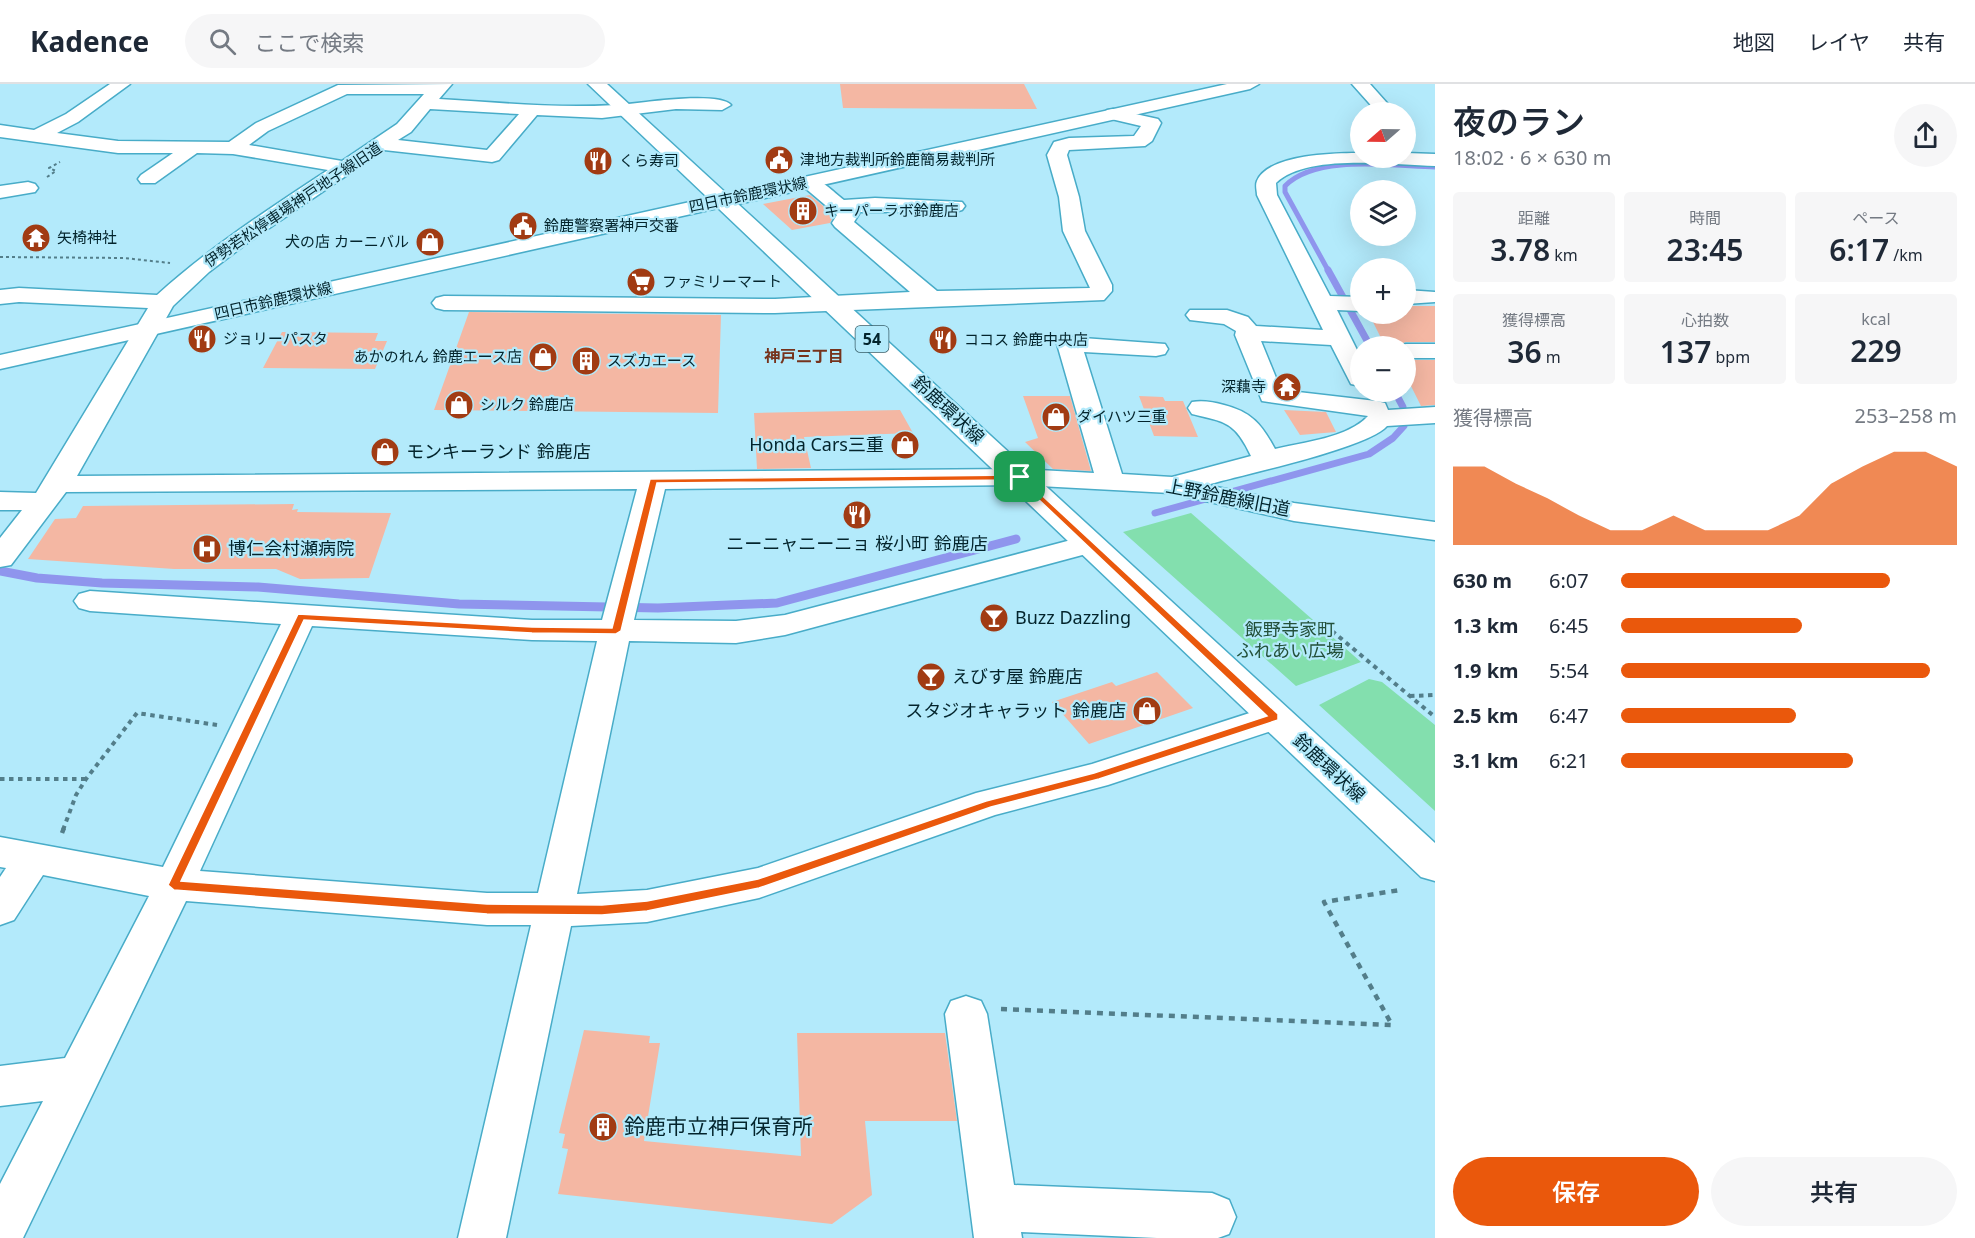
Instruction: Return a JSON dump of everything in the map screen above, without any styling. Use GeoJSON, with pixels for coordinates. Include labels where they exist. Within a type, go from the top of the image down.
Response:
{"type":"FeatureCollection","features":[{"type":"Feature","properties":{"kind":"street"},"geometry":{"type":"LineString","coordinates":[[37,136],[72,118],[121,84]]}},
{"type":"Feature","properties":{"kind":"street","name":"鈴鹿環状線"},"geometry":{"type":"LineString","coordinates":[[597,84],[724,200],[1435,866]]}},
{"type":"Feature","properties":{"kind":"street","name":"四日市鈴鹿環状線"},"geometry":{"type":"LineString","coordinates":[[0,362],[1250,84]]}},
{"type":"Feature","properties":{"kind":"street"},"geometry":{"type":"LineString","coordinates":[[1361,84],[1377,102]]}},
{"type":"Feature","properties":{"kind":"street"},"geometry":{"type":"LineString","coordinates":[[233,148],[262,127],[344,89],[437,92],[531,111],[626,112],[676,104],[722,105]]}},
{"type":"Feature","properties":{"kind":"street","name":"伊勢若松停車場神戸地子線旧道"},"geometry":{"type":"LineString","coordinates":[[1,557],[51,493],[163,302],[201,267],[404,128],[437,92]]}},
{"type":"Feature","properties":{"kind":"street"},"geometry":{"type":"LineString","coordinates":[[382,144],[492,156],[531,111]]}},
{"type":"Feature","properties":{"kind":"street"},"geometry":{"type":"LineString","coordinates":[[444,303],[774,306],[931,298],[1096,295],[1101,291],[1101,285],[1074,231],[1069,197],[1057,155],[1061,146],[1069,144],[1138,142],[1145,137],[1152,123],[1113,114]]}},
{"type":"Feature","properties":{"kind":"street"},"geometry":{"type":"LineString","coordinates":[[0,131],[88,144],[233,148],[345,167]]}},
{"type":"Feature","properties":{"kind":"street"},"geometry":{"type":"LineString","coordinates":[[1416,146],[1432,163]]}},
{"type":"Feature","properties":{"kind":"street"},"geometry":{"type":"LineString","coordinates":[[148,179],[194,147]]}},
{"type":"Feature","properties":{"kind":"street"},"geometry":{"type":"LineString","coordinates":[[1350,345],[1267,195],[1265,187],[1269,177],[1284,167],[1313,161],[1432,163]]}},
{"type":"Feature","properties":{"kind":"street"},"geometry":{"type":"LineString","coordinates":[[808,182],[849,214],[842,223],[931,298]]}},
{"type":"Feature","properties":{"kind":"street"},"geometry":{"type":"LineString","coordinates":[[0,192],[28,188]]}},
{"type":"Feature","properties":{"kind":"street"},"geometry":{"type":"LineString","coordinates":[[840,207],[875,204],[955,206]]}},
{"type":"Feature","properties":{"kind":"street"},"geometry":{"type":"LineString","coordinates":[[0,297],[19,295],[163,302]]}},
{"type":"Feature","properties":{"kind":"street"},"geometry":{"type":"LineString","coordinates":[[1325,303],[1350,304]]}},
{"type":"Feature","properties":{"kind":"street"},"geometry":{"type":"LineString","coordinates":[[1198,315],[1237,319],[1245,324],[1249,333],[1247,335],[1250,347],[1271,396],[1427,415]]}},
{"type":"Feature","properties":{"kind":"street"},"geometry":{"type":"LineString","coordinates":[[1249,333],[1350,347]]}},
{"type":"Feature","properties":{"kind":"street"},"geometry":{"type":"LineString","coordinates":[[1110,481],[1069,344],[1156,349]]}},
{"type":"Feature","properties":{"kind":"street"},"geometry":{"type":"LineString","coordinates":[[1416,351],[1435,351]]}},
{"type":"Feature","properties":{"kind":"street"},"geometry":{"type":"LineString","coordinates":[[1201,408],[1236,415],[1247,422],[1268,461]]}},
{"type":"Feature","properties":{"kind":"street"},"geometry":{"type":"LineString","coordinates":[[1182,487],[1348,438],[1372,427],[1378,409]]}},
{"type":"Feature","properties":{"kind":"street","name":"上野鈴鹿線旧道"},"geometry":{"type":"LineString","coordinates":[[0,501],[51,493],[653,481],[1020,477],[1182,487],[1294,512],[1435,531]]}},
{"type":"Feature","properties":{"kind":"street"},"geometry":{"type":"LineString","coordinates":[[482,1238],[619,616],[653,481]]}},
{"type":"Feature","properties":{"kind":"street"},"geometry":{"type":"LineString","coordinates":[[90,601],[532,630],[619,616],[763,630],[1090,544]]}},
{"type":"Feature","properties":{"kind":"street"},"geometry":{"type":"LineString","coordinates":[[0,1234],[174,885],[301,616]]}},
{"type":"Feature","properties":{"kind":"street"},"geometry":{"type":"LineString","coordinates":[[0,909],[28,857],[174,885],[487,909],[554,910],[647,906],[759,883],[989,803],[1095,776],[1274,717]]}},
{"type":"Feature","properties":{"kind":"street"},"geometry":{"type":"LineString","coordinates":[[966,1014],[996,1222],[1212,1217]]}},
{"type":"Feature","properties":{"kind":"street"},"geometry":{"type":"LineString","coordinates":[[0,1086],[77,1077]]}},
{"type":"Feature","properties":{"kind":"path"},"geometry":{"type":"LineString","coordinates":[[28,188],[56,171],[49,168],[88,144]]}},
{"type":"Feature","properties":{"kind":"path"},"geometry":{"type":"LineString","coordinates":[[0,256],[124,258],[201,267]]}},
{"type":"Feature","properties":{"kind":"path"},"geometry":{"type":"LineString","coordinates":[[1332,632],[1435,717]]}},
{"type":"Feature","properties":{"kind":"path"},"geometry":{"type":"LineString","coordinates":[[1409,696],[1435,695]]}},
{"type":"Feature","properties":{"kind":"path"},"geometry":{"type":"LineString","coordinates":[[28,857],[137,713],[248,729]]}},
{"type":"Feature","properties":{"kind":"path"},"geometry":{"type":"LineString","coordinates":[[0,779],[86,779]]}},
{"type":"Feature","properties":{"kind":"path"},"geometry":{"type":"LineString","coordinates":[[966,1014],[980,1008],[1392,1025],[1324,902],[1400,890]]}},
{"type":"Feature","properties":{"kind":"green space","name":"飯野寺家町 ふれあい広場"},"geometry":{"type":"Polygon","coordinates":[[[1191,513],[1361,662],[1296,686],[1123,532],[1191,513]]]}},
{"type":"Feature","properties":{"kind":"green space"},"geometry":{"type":"Polygon","coordinates":[[[1369,679],[1382,682],[1435,725],[1435,811],[1319,705],[1369,679]]]}},
{"type":"Feature","properties":{"kind":"building"},"geometry":{"type":"Polygon","coordinates":[[[840,84],[1024,84],[1037,109],[843,108],[840,84]]]}},
{"type":"Feature","properties":{"kind":"building","name":"キーパーラボ鈴鹿店"},"geometry":{"type":"Polygon","coordinates":[[[810,195],[834,215],[830,223],[792,230],[763,204],[810,195]]]}},
{"type":"Feature","properties":{"kind":"building"},"geometry":{"type":"Polygon","coordinates":[[[1416,306],[1435,306],[1435,342],[1416,342],[1416,336],[1380,336],[1374,324],[1416,324],[1416,306]]]}},
{"type":"Feature","properties":{"kind":"building","name":"スズカエース"},"geometry":{"type":"Polygon","coordinates":[[[469,312],[721,315],[718,413],[434,410],[469,312]]]}},
{"type":"Feature","properties":{"kind":"building"},"geometry":{"type":"Polygon","coordinates":[[[282,332],[378,333],[375,341],[387,341],[375,369],[263,368],[282,332]]]}},
{"type":"Feature","properties":{"kind":"building"},"geometry":{"type":"Polygon","coordinates":[[[1416,360],[1435,360],[1435,405],[1421,406],[1416,396],[1416,360]]]}},
{"type":"Feature","properties":{"kind":"building","name":"ダイハツ三重"},"geometry":{"type":"Polygon","coordinates":[[[1023,396],[1070,396],[1091,471],[1053,469],[1025,442],[1038,438],[1023,396]]]}},
{"type":"Feature","properties":{"kind":"building"},"geometry":{"type":"Polygon","coordinates":[[[1139,396],[1163,397],[1165,401],[1183,401],[1198,437],[1154,436],[1139,396]]]}},
{"type":"Feature","properties":{"kind":"building"},"geometry":{"type":"Polygon","coordinates":[[[900,410],[913,433],[804,437],[811,468],[757,469],[754,413],[900,410]]]}},
{"type":"Feature","properties":{"kind":"building"},"geometry":{"type":"Polygon","coordinates":[[[1284,410],[1326,412],[1336,432],[1300,435],[1284,410]]]}},
{"type":"Feature","properties":{"kind":"building","name":"博仁会村瀬病院"},"geometry":{"type":"Polygon","coordinates":[[[294,504],[292,510],[298,509],[297,512],[391,513],[369,578],[300,579],[276,569],[174,569],[28,559],[55,519],[76,518],[83,506],[294,504]]]}},
{"type":"Feature","properties":{"kind":"building"},"geometry":{"type":"Polygon","coordinates":[[[1157,672],[1193,708],[1089,744],[1052,702],[1112,682],[1116,686],[1157,672]]]}},
{"type":"Feature","properties":{"kind":"building","name":"鈴鹿市立神戸保育所"},"geometry":{"type":"Polygon","coordinates":[[[584,1030],[650,1036],[649,1043],[660,1043],[644,1141],[801,1156],[797,1033],[945,1033],[957,1121],[865,1121],[872,1195],[832,1224],[558,1194],[568,1149],[562,1148],[565,1134],[559,1133],[584,1030]]]}},
{"type":"Feature","properties":{"kind":"waterway"},"geometry":{"type":"LineString","coordinates":[[1329,272],[1285,192],[1285,186],[1299,176],[1316,169],[1335,166],[1377,164],[1435,167]]}},
{"type":"Feature","properties":{"kind":"waterway"},"geometry":{"type":"LineString","coordinates":[[1328,270],[1364,336]]}},
{"type":"Feature","properties":{"kind":"waterway"},"geometry":{"type":"LineString","coordinates":[[1155,513],[1369,454],[1393,438],[1404,426],[1403,407],[1400,402]]}},
{"type":"Feature","properties":{"kind":"waterway"},"geometry":{"type":"LineString","coordinates":[[0,571],[37,578],[102,583],[258,587],[459,604],[658,608],[777,603],[1016,539]]}},
{"type":"Feature","properties":{"kind":"place","name":"津地方裁判所鈴鹿簡易裁判所"},"geometry":{"type":"Point","coordinates":[779,160]}},
{"type":"Feature","properties":{"kind":"place","name":"くら寿司"},"geometry":{"type":"Point","coordinates":[598,161]}},
{"type":"Feature","properties":{"kind":"place","name":"キーパーラボ鈴鹿店"},"geometry":{"type":"Point","coordinates":[803,211]}},
{"type":"Feature","properties":{"kind":"place","name":"鈴鹿警察署神戸交番"},"geometry":{"type":"Point","coordinates":[523,226]}},
{"type":"Feature","properties":{"kind":"place","name":"矢椅神社"},"geometry":{"type":"Point","coordinates":[36,238]}},
{"type":"Feature","properties":{"kind":"place","name":"犬の店 カーニバル"},"geometry":{"type":"Point","coordinates":[430,242]}},
{"type":"Feature","properties":{"kind":"place","name":"ファミリーマート"},"geometry":{"type":"Point","coordinates":[641,282]}},
{"type":"Feature","properties":{"kind":"place","name":"ジョリーパスタ"},"geometry":{"type":"Point","coordinates":[202,339]}},
{"type":"Feature","properties":{"kind":"place","name":"ココス 鈴鹿中央店"},"geometry":{"type":"Point","coordinates":[943,340]}},
{"type":"Feature","properties":{"kind":"place","name":"あかのれん 鈴鹿エース店"},"geometry":{"type":"Point","coordinates":[543,357]}},
{"type":"Feature","properties":{"kind":"place","name":"スズカエース"},"geometry":{"type":"Point","coordinates":[586,361]}},
{"type":"Feature","properties":{"kind":"place","name":"深藕寺"},"geometry":{"type":"Point","coordinates":[1287,387]}},
{"type":"Feature","properties":{"kind":"place","name":"シルク 鈴鹿店"},"geometry":{"type":"Point","coordinates":[459,405]}},
{"type":"Feature","properties":{"kind":"place","name":"ダイハツ三重"},"geometry":{"type":"Point","coordinates":[1056,417]}},
{"type":"Feature","properties":{"kind":"place","name":"Honda Cars三重"},"geometry":{"type":"Point","coordinates":[905,445]}},
{"type":"Feature","properties":{"kind":"place","name":"モンキーランド 鈴鹿店"},"geometry":{"type":"Point","coordinates":[385,452]}},
{"type":"Feature","properties":{"kind":"place","name":"ニーニャニーニョ 桜小町 鈴鹿店"},"geometry":{"type":"Point","coordinates":[857,515]}},
{"type":"Feature","properties":{"kind":"place","name":"博仁会村瀬病院"},"geometry":{"type":"Point","coordinates":[207,549]}},
{"type":"Feature","properties":{"kind":"place","name":"Buzz Dazzling"},"geometry":{"type":"Point","coordinates":[994,618]}},
{"type":"Feature","properties":{"kind":"place","name":"えびす屋 鈴鹿店"},"geometry":{"type":"Point","coordinates":[931,677]}},
{"type":"Feature","properties":{"kind":"place","name":"スタジオキャラット 鈴鹿店"},"geometry":{"type":"Point","coordinates":[1147,711]}},
{"type":"Feature","properties":{"kind":"place","name":"鈴鹿市立神戸保育所"},"geometry":{"type":"Point","coordinates":[603,1127]}},
{"type":"Feature","properties":{"kind":"district","name":"神戸三丁目"},"geometry":{"type":"Point","coordinates":[804,356]}},
{"type":"Feature","properties":{"kind":"route"},"geometry":{"type":"LineString","coordinates":[[1020,477],[1274,717],[1241,730],[1095,776],[989,803],[759,883],[734,890],[647,906],[602,910],[487,909],[174,885],[301,616],[532,630],[616,631],[653,481],[1020,477]]}}]}
